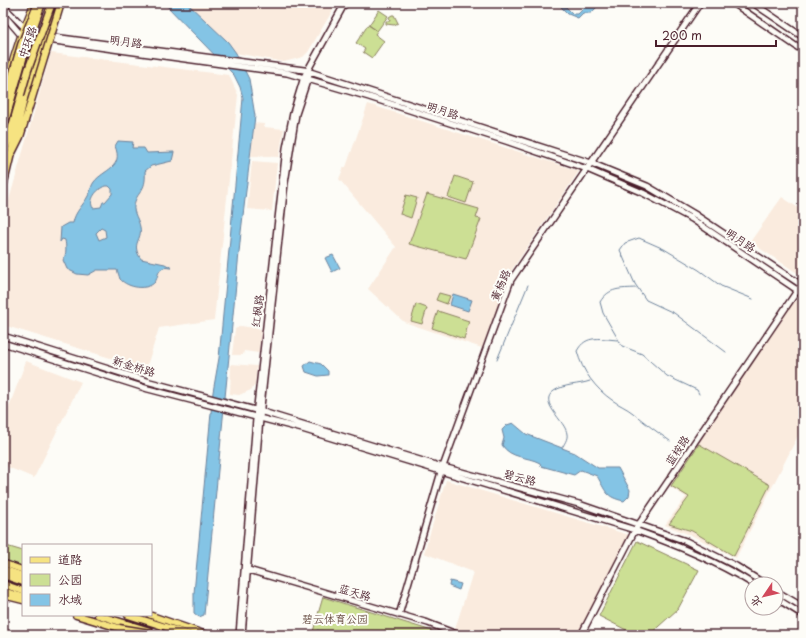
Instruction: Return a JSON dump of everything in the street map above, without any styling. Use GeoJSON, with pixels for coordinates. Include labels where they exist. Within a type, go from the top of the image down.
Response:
{"type":"FeatureCollection","features":[{"type":"Feature","properties":{"kind":"highway"},"geometry":{"type":"LineString","coordinates":[[3,107],[21,44],[38,3]]}},
{"type":"Feature","properties":{"kind":"highway","name":"中环路"},"geometry":{"type":"LineString","coordinates":[[3,129],[25,52],[42,3]]}},
{"type":"Feature","properties":{"kind":"highway","name":"中环路"},"geometry":{"type":"LineString","coordinates":[[3,158],[28,70],[52,3]]}},
{"type":"Feature","properties":{"kind":"highway"},"geometry":{"type":"LineString","coordinates":[[12,153],[20,136],[59,3]]}},
{"type":"Feature","properties":{"kind":"highway"},"geometry":{"type":"LineString","coordinates":[[3,187],[24,99],[28,70]]}},
{"type":"Feature","properties":{"kind":"highway"},"geometry":{"type":"LineString","coordinates":[[3,569],[22,576]]}},
{"type":"Feature","properties":{"kind":"highway"},"geometry":{"type":"LineString","coordinates":[[3,576],[22,582]]}},
{"type":"Feature","properties":{"kind":"highway"},"geometry":{"type":"LineString","coordinates":[[3,584],[22,591]]}},
{"type":"Feature","properties":{"kind":"highway"},"geometry":{"type":"LineString","coordinates":[[3,596],[22,600]]}},
{"type":"Feature","properties":{"kind":"highway"},"geometry":{"type":"LineString","coordinates":[[79,616],[119,628],[163,635]]}},
{"type":"Feature","properties":{"kind":"highway"},"geometry":{"type":"LineString","coordinates":[[101,616],[163,635]]}},
{"type":"Feature","properties":{"kind":"highway"},"geometry":{"type":"LineString","coordinates":[[131,616],[162,626],[192,633]]}},
{"type":"Feature","properties":{"kind":"highway"},"geometry":{"type":"LineString","coordinates":[[137,616],[162,626]]}},
{"type":"Feature","properties":{"kind":"main road"},"geometry":{"type":"LineString","coordinates":[[3,91],[21,35],[34,3]]}},
{"type":"Feature","properties":{"kind":"main road"},"geometry":{"type":"LineString","coordinates":[[3,174],[45,38],[59,3]]}},
{"type":"Feature","properties":{"kind":"main road"},"geometry":{"type":"LineString","coordinates":[[3,563],[22,570]]}},
{"type":"Feature","properties":{"kind":"main road"},"geometry":{"type":"LineString","coordinates":[[3,591],[22,596]]}},
{"type":"Feature","properties":{"kind":"main road"},"geometry":{"type":"LineString","coordinates":[[89,616],[149,635]]}},
{"type":"Feature","properties":{"kind":"main road"},"geometry":{"type":"LineString","coordinates":[[152,616],[192,633],[205,634]]}},
{"type":"Feature","properties":{"kind":"street","name":"红枫路"},"geometry":{"type":"LineString","coordinates":[[242,635],[258,417],[286,148],[292,113],[308,72],[345,3]]}},
{"type":"Feature","properties":{"kind":"street","name":"红枫路"},"geometry":{"type":"LineString","coordinates":[[308,72],[348,3]]}},
{"type":"Feature","properties":{"kind":"street","name":"黄杨路"},"geometry":{"type":"LineString","coordinates":[[399,615],[442,470],[511,280],[700,3]]}},
{"type":"Feature","properties":{"kind":"street"},"geometry":{"type":"LineString","coordinates":[[733,3],[803,51]]}},
{"type":"Feature","properties":{"kind":"street"},"geometry":{"type":"LineString","coordinates":[[753,3],[803,37]]}},
{"type":"Feature","properties":{"kind":"street"},"geometry":{"type":"LineString","coordinates":[[3,6],[24,28],[45,38]]}},
{"type":"Feature","properties":{"kind":"street"},"geometry":{"type":"LineString","coordinates":[[3,14],[21,35],[45,38]]}},
{"type":"Feature","properties":{"kind":"street","name":"明月路"},"geometry":{"type":"LineString","coordinates":[[45,38],[246,62],[308,72],[591,163],[647,186],[696,215],[803,284]]}},
{"type":"Feature","properties":{"kind":"street","name":"明月路"},"geometry":{"type":"LineString","coordinates":[[45,38],[306,77],[448,122],[587,169],[643,193],[692,219],[803,294]]}},
{"type":"Feature","properties":{"kind":"street","name":"蓝桉路"},"geometry":{"type":"LineString","coordinates":[[581,635],[635,530],[797,290],[803,284]]}},
{"type":"Feature","properties":{"kind":"street","name":"新金桥路"},"geometry":{"type":"LineString","coordinates":[[3,336],[207,398],[259,411]]}},
{"type":"Feature","properties":{"kind":"street","name":"新金桥路"},"geometry":{"type":"LineString","coordinates":[[3,343],[148,389],[258,417]]}},
{"type":"Feature","properties":{"kind":"street","name":"碧云路"},"geometry":{"type":"LineString","coordinates":[[259,411],[635,530],[684,548],[744,579]]}},
{"type":"Feature","properties":{"kind":"street","name":"碧云路"},"geometry":{"type":"LineString","coordinates":[[258,417],[442,470],[579,504],[686,541],[736,566],[752,576]]}},
{"type":"Feature","properties":{"kind":"street","name":"红枫路"},"geometry":{"type":"LineString","coordinates":[[239,635],[246,570]]}},
{"type":"Feature","properties":{"kind":"street","name":"蓝天路"},"geometry":{"type":"LineString","coordinates":[[246,570],[399,615],[459,635]]}},
{"type":"Feature","properties":{"kind":"street"},"geometry":{"type":"LineString","coordinates":[[784,596],[803,607]]}},
{"type":"Feature","properties":{"kind":"street"},"geometry":{"type":"LineString","coordinates":[[784,603],[803,615]]}},
{"type":"Feature","properties":{"kind":"shaded area"},"geometry":{"type":"Polygon","coordinates":[[[187,3],[337,3],[308,52],[303,57],[284,62],[236,53],[228,42],[187,3]]]}},
{"type":"Feature","properties":{"kind":"shaded area"},"geometry":{"type":"Polygon","coordinates":[[[51,53],[229,75],[238,95],[214,320],[159,328],[146,369],[3,325],[3,221],[51,53]]]}},
{"type":"Feature","properties":{"kind":"shaded area"},"geometry":{"type":"Polygon","coordinates":[[[368,104],[579,171],[511,271],[482,348],[404,322],[368,289],[396,247],[339,179],[344,167],[346,167],[368,104]]]}},
{"type":"Feature","properties":{"kind":"shaded area"},"geometry":{"type":"Polygon","coordinates":[[[253,123],[264,124],[264,127],[284,129],[279,157],[251,156],[253,123]]]}},
{"type":"Feature","properties":{"kind":"shaded area"},"geometry":{"type":"Polygon","coordinates":[[[252,161],[277,163],[272,211],[247,209],[252,161]]]}},
{"type":"Feature","properties":{"kind":"shaded area"},"geometry":{"type":"Polygon","coordinates":[[[782,197],[803,211],[802,276],[750,242],[782,197]]]}},
{"type":"Feature","properties":{"kind":"shaded area"},"geometry":{"type":"Polygon","coordinates":[[[801,299],[803,300],[803,426],[736,558],[693,536],[665,525],[686,497],[669,486],[792,303],[801,299]]]}},
{"type":"Feature","properties":{"kind":"shaded area"},"geometry":{"type":"Polygon","coordinates":[[[241,326],[261,329],[259,353],[244,351],[243,355],[232,355],[235,329],[241,326]]]}},
{"type":"Feature","properties":{"kind":"shaded area"},"geometry":{"type":"Polygon","coordinates":[[[26,361],[81,382],[34,478],[3,465],[3,423],[26,361]]]}},
{"type":"Feature","properties":{"kind":"shaded area"},"geometry":{"type":"Polygon","coordinates":[[[231,364],[257,366],[255,385],[251,390],[239,395],[230,394],[231,364]]]}},
{"type":"Feature","properties":{"kind":"shaded area"},"geometry":{"type":"Polygon","coordinates":[[[446,480],[629,535],[578,635],[471,635],[455,629],[473,572],[424,553],[446,480]]]}},
{"type":"Feature","properties":{"kind":"green space"},"geometry":{"type":"Polygon","coordinates":[[[379,10],[388,16],[375,34],[384,41],[372,58],[363,52],[365,49],[356,43],[368,25],[376,30],[369,25],[379,10]]]}},
{"type":"Feature","properties":{"kind":"green space"},"geometry":{"type":"Polygon","coordinates":[[[394,15],[398,23],[394,25],[386,24],[386,21],[390,21],[389,17],[394,15]]]}},
{"type":"Feature","properties":{"kind":"green space"},"geometry":{"type":"Polygon","coordinates":[[[455,176],[473,182],[466,203],[448,197],[455,176]]]}},
{"type":"Feature","properties":{"kind":"green space"},"geometry":{"type":"Polygon","coordinates":[[[427,194],[479,209],[476,218],[481,219],[466,259],[409,244],[427,194]]]}},
{"type":"Feature","properties":{"kind":"green space"},"geometry":{"type":"Polygon","coordinates":[[[406,195],[417,198],[411,218],[400,214],[406,195]]]}},
{"type":"Feature","properties":{"kind":"green space"},"geometry":{"type":"Polygon","coordinates":[[[439,293],[450,296],[447,304],[436,300],[439,293]]]}},
{"type":"Feature","properties":{"kind":"green space"},"geometry":{"type":"Polygon","coordinates":[[[416,304],[427,308],[422,324],[411,321],[416,304]]]}},
{"type":"Feature","properties":{"kind":"green space"},"geometry":{"type":"Polygon","coordinates":[[[438,311],[469,321],[464,339],[432,328],[438,311]]]}},
{"type":"Feature","properties":{"kind":"green space"},"geometry":{"type":"Polygon","coordinates":[[[699,444],[770,485],[734,556],[692,531],[669,524],[689,497],[671,486],[699,444]]]}},
{"type":"Feature","properties":{"kind":"green space"},"geometry":{"type":"Polygon","coordinates":[[[637,541],[699,570],[678,609],[649,635],[636,635],[599,616],[637,541]]]}},
{"type":"Feature","properties":{"kind":"green space"},"geometry":{"type":"Polygon","coordinates":[[[3,545],[22,551],[22,566],[3,560],[3,545]]]}},
{"type":"Feature","properties":{"kind":"green space","name":"碧云体育公园"},"geometry":{"type":"Polygon","coordinates":[[[323,597],[445,635],[312,635],[323,597]]]}},
{"type":"Feature","properties":{"kind":"water"},"geometry":{"type":"Polygon","coordinates":[[[164,3],[187,3],[228,42],[236,53],[249,79],[255,116],[241,232],[204,615],[199,617],[194,613],[194,593],[213,392],[219,358],[243,98],[240,87],[234,75],[164,3]]]}},
{"type":"Feature","properties":{"kind":"water"},"geometry":{"type":"Polygon","coordinates":[[[589,3],[601,3],[591,13],[583,13],[578,18],[568,14],[561,7],[563,4],[573,14],[578,14],[589,3]]]}},
{"type":"Feature","properties":{"kind":"water"},"geometry":{"type":"Polygon","coordinates":[[[118,141],[133,142],[132,148],[144,148],[147,153],[174,152],[172,161],[151,166],[145,171],[143,188],[135,201],[134,206],[134,211],[140,227],[137,249],[141,259],[165,264],[172,268],[161,269],[155,282],[147,287],[128,285],[120,279],[117,270],[97,270],[88,275],[77,274],[67,269],[63,260],[66,247],[65,240],[62,239],[60,242],[61,227],[68,223],[73,223],[77,212],[89,194],[93,183],[115,164],[117,153],[115,146],[118,141]],[[105,186],[92,198],[93,208],[101,207],[103,202],[105,202],[112,194],[112,189],[109,186],[105,186]],[[101,228],[96,233],[99,240],[106,237],[105,230],[101,228]]]}},
{"type":"Feature","properties":{"kind":"water"},"geometry":{"type":"Polygon","coordinates":[[[333,255],[340,268],[332,272],[325,258],[333,255]]]}},
{"type":"Feature","properties":{"kind":"water"},"geometry":{"type":"Polygon","coordinates":[[[453,294],[472,300],[468,311],[450,305],[453,294]]]}},
{"type":"Feature","properties":{"kind":"water"},"geometry":{"type":"Polygon","coordinates":[[[310,361],[321,364],[328,371],[328,375],[318,376],[306,372],[304,366],[310,361]]]}},
{"type":"Feature","properties":{"kind":"water"},"geometry":{"type":"Polygon","coordinates":[[[513,423],[526,434],[575,453],[598,468],[618,468],[630,490],[629,496],[624,501],[613,498],[604,489],[597,476],[581,470],[574,475],[541,466],[540,463],[510,453],[502,445],[504,438],[502,430],[507,425],[513,423]]]}},
{"type":"Feature","properties":{"kind":"water"},"geometry":{"type":"Polygon","coordinates":[[[450,581],[461,584],[459,590],[449,586],[450,581]]]}},
{"type":"Feature","properties":{"kind":"water"},"geometry":{"type":"Polygon","coordinates":[[[317,630],[328,632],[333,635],[318,635],[317,630]]]}},
{"type":"Feature","properties":{"kind":"waterway"},"geometry":{"type":"LineString","coordinates":[[726,352],[674,313],[646,300],[635,284],[620,250],[625,243],[639,238],[664,249],[699,270],[721,286],[753,299]]}},
{"type":"Feature","properties":{"kind":"waterway"},"geometry":{"type":"LineString","coordinates":[[497,360],[528,285]]}},
{"type":"Feature","properties":{"kind":"waterway"},"geometry":{"type":"LineString","coordinates":[[636,288],[611,291],[600,302],[603,313],[622,346],[642,354],[667,376],[697,390],[699,394]]}},
{"type":"Feature","properties":{"kind":"waterway"},"geometry":{"type":"LineString","coordinates":[[618,340],[594,339],[585,342],[577,351],[582,366],[600,391],[631,411],[670,441]]}},
{"type":"Feature","properties":{"kind":"waterway"},"geometry":{"type":"LineString","coordinates":[[562,448],[567,434],[562,423],[550,406],[550,395],[562,387],[590,381]]}}]}
